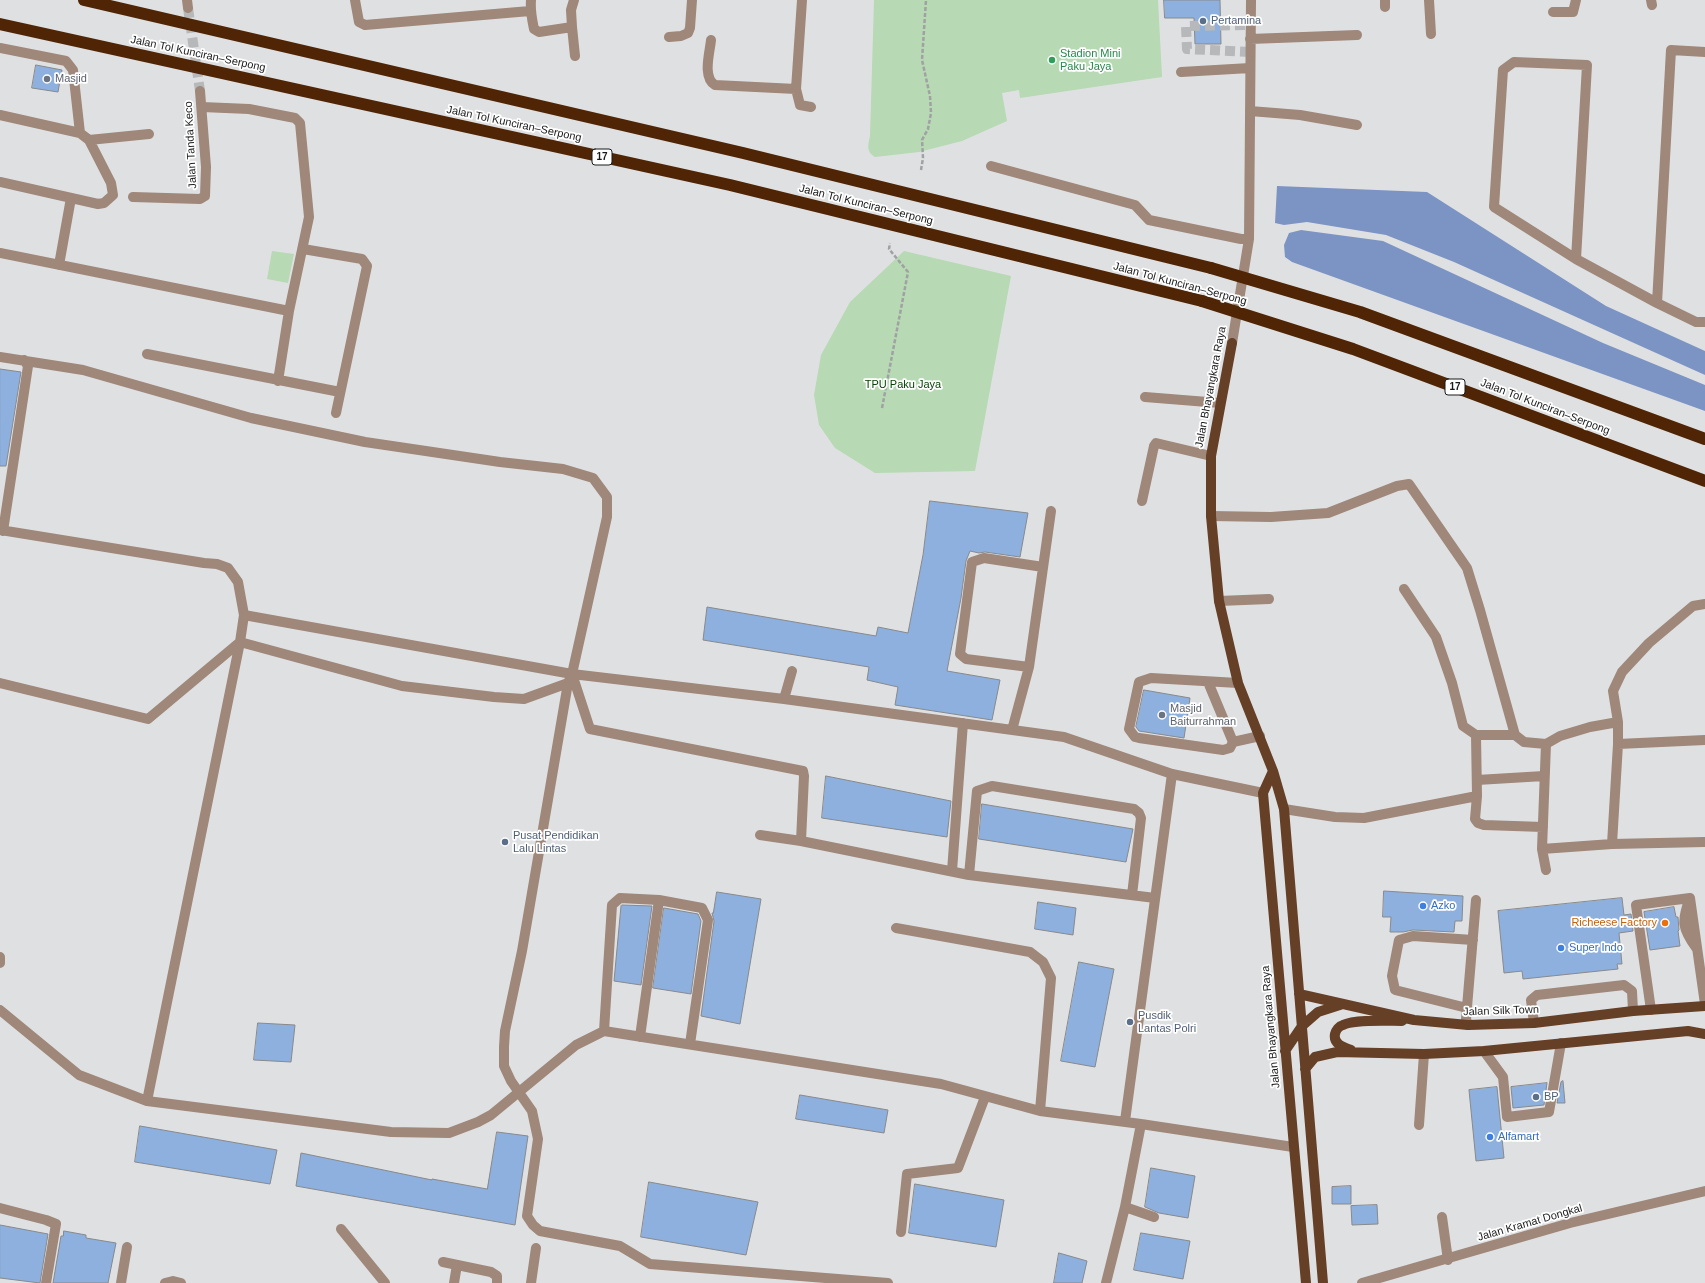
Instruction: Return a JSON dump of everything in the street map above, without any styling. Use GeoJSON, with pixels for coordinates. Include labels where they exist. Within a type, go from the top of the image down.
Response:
{"type":"FeatureCollection","features":[{"type":"Feature","properties":{"kind":"highway","name":"Jalan Tol Kunciran–Serpong"},"geometry":{"type":"LineString","coordinates":[[84,0],[743,153],[1211,268],[1360,312],[1705,439]]}},
{"type":"Feature","properties":{"kind":"highway","name":"Jalan Tol Kunciran–Serpong"},"geometry":{"type":"LineString","coordinates":[[0,24],[730,185],[1202,301],[1354,349],[1705,481]]}},
{"type":"Feature","properties":{"kind":"main road","name":"Jalan Bhayangkara Raya"},"geometry":{"type":"LineString","coordinates":[[1232,343],[1211,456],[1211,516],[1219,601],[1238,683],[1273,771],[1284,809],[1323,1283]]}},
{"type":"Feature","properties":{"kind":"main road"},"geometry":{"type":"LineString","coordinates":[[1262,793],[1273,771]]}},
{"type":"Feature","properties":{"kind":"main road","name":"Jalan Bhayangkara Raya"},"geometry":{"type":"LineString","coordinates":[[1262,793],[1306,1283]]}},
{"type":"Feature","properties":{"kind":"main road","name":"Jalan Silk Town"},"geometry":{"type":"LineString","coordinates":[[1299,994],[1414,1020],[1468,1025],[1534,1023],[1633,1011],[1705,1005]]}},
{"type":"Feature","properties":{"kind":"main road"},"geometry":{"type":"LineString","coordinates":[[1285,1051],[1302,1026],[1318,1012],[1344,1003]]}},
{"type":"Feature","properties":{"kind":"main road"},"geometry":{"type":"LineString","coordinates":[[1355,1052],[1337,1044],[1335,1038],[1336,1030],[1341,1025],[1352,1023],[1414,1020]]}},
{"type":"Feature","properties":{"kind":"main road"},"geometry":{"type":"LineString","coordinates":[[1305,1069],[1315,1057],[1337,1052],[1424,1054],[1484,1050],[1688,1031],[1705,1034]]}},
{"type":"Feature","properties":{"kind":"street"},"geometry":{"type":"LineString","coordinates":[[355,0],[359,22],[365,25],[530,11]]}},
{"type":"Feature","properties":{"kind":"street"},"geometry":{"type":"LineString","coordinates":[[531,0],[530,11],[534,29],[539,32],[572,27]]}},
{"type":"Feature","properties":{"kind":"street"},"geometry":{"type":"LineString","coordinates":[[574,0],[571,10],[575,56]]}},
{"type":"Feature","properties":{"kind":"street"},"geometry":{"type":"LineString","coordinates":[[669,37],[681,36],[688,33],[690,28],[692,0]]}},
{"type":"Feature","properties":{"kind":"street"},"geometry":{"type":"LineString","coordinates":[[802,0],[796,89],[800,105],[810,107]]}},
{"type":"Feature","properties":{"kind":"street","name":"Jalan Bhayangkara Raya"},"geometry":{"type":"LineString","coordinates":[[1232,343],[1249,239],[1251,0]]}},
{"type":"Feature","properties":{"kind":"street"},"geometry":{"type":"LineString","coordinates":[[1429,0],[1431,34]]}},
{"type":"Feature","properties":{"kind":"street"},"geometry":{"type":"LineString","coordinates":[[1553,12],[1572,12],[1576,0]]}},
{"type":"Feature","properties":{"kind":"street"},"geometry":{"type":"LineString","coordinates":[[1250,39],[1357,35]]}},
{"type":"Feature","properties":{"kind":"street"},"geometry":{"type":"LineString","coordinates":[[711,40],[708,75],[710,81],[715,85],[796,89]]}},
{"type":"Feature","properties":{"kind":"street"},"geometry":{"type":"LineString","coordinates":[[0,48],[66,61],[70,65],[73,70],[80,133]]}},
{"type":"Feature","properties":{"kind":"street"},"geometry":{"type":"LineString","coordinates":[[1657,303],[1671,50],[1705,52]]}},
{"type":"Feature","properties":{"kind":"street"},"geometry":{"type":"LineString","coordinates":[[1576,259],[1587,65],[1514,62],[1503,70],[1494,207],[1576,259],[1657,303],[1696,322],[1705,322]]}},
{"type":"Feature","properties":{"kind":"street"},"geometry":{"type":"LineString","coordinates":[[1181,72],[1250,68]]}},
{"type":"Feature","properties":{"kind":"street","name":"Jalan Tanda Keco"},"geometry":{"type":"LineString","coordinates":[[133,197],[194,199],[203,198],[205,196],[206,167],[200,91]]}},
{"type":"Feature","properties":{"kind":"street"},"geometry":{"type":"LineString","coordinates":[[202,107],[249,109],[299,120],[309,217],[289,311],[278,381]]}},
{"type":"Feature","properties":{"kind":"street"},"geometry":{"type":"LineString","coordinates":[[1250,111],[1300,115],[1357,125]]}},
{"type":"Feature","properties":{"kind":"street"},"geometry":{"type":"LineString","coordinates":[[0,115],[80,133],[89,140],[111,183],[113,195],[104,203],[98,204],[0,182]]}},
{"type":"Feature","properties":{"kind":"street"},"geometry":{"type":"LineString","coordinates":[[89,140],[149,134]]}},
{"type":"Feature","properties":{"kind":"street"},"geometry":{"type":"LineString","coordinates":[[991,166],[1135,205],[1149,220],[1241,239],[1249,239]]}},
{"type":"Feature","properties":{"kind":"street"},"geometry":{"type":"LineString","coordinates":[[59,265],[71,198]]}},
{"type":"Feature","properties":{"kind":"street"},"geometry":{"type":"LineString","coordinates":[[303,249],[362,259],[367,266],[336,413]]}},
{"type":"Feature","properties":{"kind":"street"},"geometry":{"type":"LineString","coordinates":[[0,254],[289,311]]}},
{"type":"Feature","properties":{"kind":"street"},"geometry":{"type":"LineString","coordinates":[[147,354],[340,392]]}},
{"type":"Feature","properties":{"kind":"street"},"geometry":{"type":"LineString","coordinates":[[0,357],[83,370],[251,418],[365,442],[500,462],[563,469],[593,478],[607,498],[607,517],[570,678],[522,951],[505,1031],[504,1066],[511,1080],[520,1091],[532,1111],[538,1139],[526,1216],[540,1231],[620,1246],[650,1264],[888,1283]]}},
{"type":"Feature","properties":{"kind":"street"},"geometry":{"type":"LineString","coordinates":[[24,360],[28,366],[2,531],[217,564],[228,568],[238,582],[244,615],[240,642],[146,1101]]}},
{"type":"Feature","properties":{"kind":"street"},"geometry":{"type":"LineString","coordinates":[[1145,397],[1220,403]]}},
{"type":"Feature","properties":{"kind":"street"},"geometry":{"type":"LineString","coordinates":[[1142,501],[1154,446],[1156,443],[1211,456]]}},
{"type":"Feature","properties":{"kind":"street"},"geometry":{"type":"LineString","coordinates":[[1211,516],[1271,517],[1328,513],[1397,486],[1409,484],[1467,568],[1514,735]]}},
{"type":"Feature","properties":{"kind":"street"},"geometry":{"type":"LineString","coordinates":[[1012,730],[1029,667],[1052,511]]}},
{"type":"Feature","properties":{"kind":"street"},"geometry":{"type":"LineString","coordinates":[[1029,667],[966,659],[960,654],[972,562],[984,558],[1043,567]]}},
{"type":"Feature","properties":{"kind":"street"},"geometry":{"type":"LineString","coordinates":[[1404,589],[1436,637],[1452,683],[1463,726],[1476,736],[1514,735],[1524,742],[1546,744],[1560,736],[1590,727],[1618,722]]}},
{"type":"Feature","properties":{"kind":"street"},"geometry":{"type":"LineString","coordinates":[[1219,601],[1269,600]]}},
{"type":"Feature","properties":{"kind":"street"},"geometry":{"type":"LineString","coordinates":[[1612,844],[1618,744],[1618,722],[1613,691],[1622,672],[1649,643],[1694,606],[1705,604]]}},
{"type":"Feature","properties":{"kind":"street"},"geometry":{"type":"LineString","coordinates":[[244,615],[570,678],[784,699],[1064,737],[1172,774],[1262,793]]}},
{"type":"Feature","properties":{"kind":"street"},"geometry":{"type":"LineString","coordinates":[[240,642],[402,686],[494,697],[524,699],[570,678]]}},
{"type":"Feature","properties":{"kind":"street"},"geometry":{"type":"LineString","coordinates":[[0,683],[148,719],[240,642]]}},
{"type":"Feature","properties":{"kind":"street"},"geometry":{"type":"LineString","coordinates":[[784,699],[792,671]]}},
{"type":"Feature","properties":{"kind":"street"},"geometry":{"type":"LineString","coordinates":[[570,678],[592,731],[803,771],[801,841]]}},
{"type":"Feature","properties":{"kind":"street"},"geometry":{"type":"LineString","coordinates":[[1208,682],[1233,742],[1230,748],[1223,750],[1139,738],[1135,737],[1129,729],[1139,682],[1151,678],[1238,683]]}},
{"type":"Feature","properties":{"kind":"street"},"geometry":{"type":"LineString","coordinates":[[952,871],[963,724]]}},
{"type":"Feature","properties":{"kind":"street"},"geometry":{"type":"LineString","coordinates":[[1233,742],[1260,736]]}},
{"type":"Feature","properties":{"kind":"street"},"geometry":{"type":"LineString","coordinates":[[1476,736],[1477,796],[1475,819],[1478,823],[1484,825],[1543,827]]}},
{"type":"Feature","properties":{"kind":"street"},"geometry":{"type":"LineString","coordinates":[[1618,744],[1705,740]]}},
{"type":"Feature","properties":{"kind":"street"},"geometry":{"type":"LineString","coordinates":[[1546,744],[1542,849],[1546,870]]}},
{"type":"Feature","properties":{"kind":"street"},"geometry":{"type":"LineString","coordinates":[[1125,1122],[1172,774]]}},
{"type":"Feature","properties":{"kind":"street"},"geometry":{"type":"LineString","coordinates":[[1477,780],[1544,776]]}},
{"type":"Feature","properties":{"kind":"street"},"geometry":{"type":"LineString","coordinates":[[969,875],[977,791],[992,786],[1134,809],[1139,813],[1141,818],[1132,895]]}},
{"type":"Feature","properties":{"kind":"street"},"geometry":{"type":"LineString","coordinates":[[1284,809],[1335,817],[1364,818],[1477,796]]}},
{"type":"Feature","properties":{"kind":"street"},"geometry":{"type":"LineString","coordinates":[[760,836],[801,841],[969,875],[1155,898]]}},
{"type":"Feature","properties":{"kind":"street"},"geometry":{"type":"LineString","coordinates":[[1542,849],[1612,844],[1705,842]]}},
{"type":"Feature","properties":{"kind":"street"},"geometry":{"type":"LineString","coordinates":[[604,1031],[612,905],[620,898],[659,900],[702,908],[708,920],[690,1044]]}},
{"type":"Feature","properties":{"kind":"street"},"geometry":{"type":"LineString","coordinates":[[1651,1010],[1636,906],[1690,898],[1684,914],[1686,934],[1698,949],[1705,1005]]}},
{"type":"Feature","properties":{"kind":"street"},"geometry":{"type":"LineString","coordinates":[[640,1036],[659,900]]}},
{"type":"Feature","properties":{"kind":"street"},"geometry":{"type":"LineString","coordinates":[[1468,1025],[1466,1020],[1476,900]]}},
{"type":"Feature","properties":{"kind":"street"},"geometry":{"type":"LineString","coordinates":[[896,928],[1030,952],[1043,962],[1051,978],[1040,1111]]}},
{"type":"Feature","properties":{"kind":"street"},"geometry":{"type":"LineString","coordinates":[[1467,1008],[1395,990],[1392,976],[1399,940],[1413,936],[1473,940]]}},
{"type":"Feature","properties":{"kind":"street"},"geometry":{"type":"LineString","coordinates":[[0,957],[0,963]]}},
{"type":"Feature","properties":{"kind":"street"},"geometry":{"type":"LineString","coordinates":[[1534,1023],[1531,1000],[1536,995],[1624,985],[1632,991],[1633,1011]]}},
{"type":"Feature","properties":{"kind":"street"},"geometry":{"type":"LineString","coordinates":[[0,1010],[79,1074],[146,1101],[391,1132],[449,1133],[478,1122],[491,1114],[576,1045],[604,1031],[941,1084],[1040,1111],[1141,1124],[1293,1147]]}},
{"type":"Feature","properties":{"kind":"street"},"geometry":{"type":"LineString","coordinates":[[1484,1050],[1503,1077],[1507,1117],[1549,1112],[1561,1043]]}},
{"type":"Feature","properties":{"kind":"street"},"geometry":{"type":"LineString","coordinates":[[1419,1125],[1424,1054]]}},
{"type":"Feature","properties":{"kind":"street"},"geometry":{"type":"LineString","coordinates":[[901,1232],[907,1174],[958,1168],[985,1097]]}},
{"type":"Feature","properties":{"kind":"street"},"geometry":{"type":"LineString","coordinates":[[1106,1283],[1125,1207],[1141,1124]]}},
{"type":"Feature","properties":{"kind":"street","name":"Jalan Kramat Dongkal"},"geometry":{"type":"LineString","coordinates":[[1362,1283],[1448,1260],[1570,1224],[1705,1190]]}},
{"type":"Feature","properties":{"kind":"street"},"geometry":{"type":"LineString","coordinates":[[1125,1207],[1154,1216]]}},
{"type":"Feature","properties":{"kind":"street"},"geometry":{"type":"LineString","coordinates":[[0,1208],[56,1224],[46,1283]]}},
{"type":"Feature","properties":{"kind":"street"},"geometry":{"type":"LineString","coordinates":[[1442,1217],[1448,1260]]}},
{"type":"Feature","properties":{"kind":"street"},"geometry":{"type":"LineString","coordinates":[[341,1228],[385,1283]]}},
{"type":"Feature","properties":{"kind":"street"},"geometry":{"type":"LineString","coordinates":[[122,1283],[127,1247]]}},
{"type":"Feature","properties":{"kind":"street"},"geometry":{"type":"LineString","coordinates":[[532,1283],[536,1248]]}},
{"type":"Feature","properties":{"kind":"street"},"geometry":{"type":"LineString","coordinates":[[443,1262],[494,1273],[497,1276],[497,1283]]}},
{"type":"Feature","properties":{"kind":"street"},"geometry":{"type":"LineString","coordinates":[[454,1283],[457,1265]]}},
{"type":"Feature","properties":{"kind":"street"},"geometry":{"type":"LineString","coordinates":[[165,1283],[173,1281],[181,1283]]}},
{"type":"Feature","properties":{"kind":"path"},"geometry":{"type":"LineString","coordinates":[[921,170],[923,158],[922,140],[928,129],[931,114],[930,96],[922,60],[926,0]]}},
{"type":"Feature","properties":{"kind":"path"},"geometry":{"type":"LineString","coordinates":[[882,408],[908,272],[889,249],[890,243]]}},
{"type":"Feature","properties":{"kind":"green space"},"geometry":{"type":"Polygon","coordinates":[[[874,0],[1158,0],[1162,77],[1020,98],[1019,90],[1002,93],[1007,121],[962,141],[919,152],[875,157],[870,153],[868,145],[870,136],[874,0]]]}},
{"type":"Feature","properties":{"kind":"green space"},"geometry":{"type":"Polygon","coordinates":[[[272,251],[294,254],[288,283],[267,279],[272,251]]]}},
{"type":"Feature","properties":{"kind":"green space","name":"TPU Paku Jaya"},"geometry":{"type":"Polygon","coordinates":[[[904,251],[1011,276],[975,471],[875,473],[835,448],[819,425],[814,395],[821,355],[850,302],[904,251]]]}},
{"type":"Feature","properties":{"kind":"water"},"geometry":{"type":"Polygon","coordinates":[[[1277,186],[1427,192],[1606,306],[1705,351],[1705,375],[1454,262],[1386,235],[1307,222],[1284,225],[1275,223],[1277,186]]]}},
{"type":"Feature","properties":{"kind":"water"},"geometry":{"type":"Polygon","coordinates":[[[1301,230],[1383,241],[1603,343],[1705,385],[1705,411],[1292,262],[1285,257],[1284,245],[1289,233],[1301,230]]]}},
{"type":"Feature","properties":{"kind":"building"},"geometry":{"type":"Polygon","coordinates":[[[1164,0],[1220,0],[1221,44],[1195,44],[1194,18],[1165,18],[1164,0]]]}},
{"type":"Feature","properties":{"kind":"building","name":"Masjid"},"geometry":{"type":"Polygon","coordinates":[[[36,65],[62,70],[58,92],[32,88],[36,65]]]}},
{"type":"Feature","properties":{"kind":"building"},"geometry":{"type":"Polygon","coordinates":[[[0,369],[21,372],[6,466],[0,466],[0,369]]]}},
{"type":"Feature","properties":{"kind":"building"},"geometry":{"type":"Polygon","coordinates":[[[930,501],[1028,513],[1020,557],[970,551],[966,561],[961,598],[947,671],[1000,680],[992,720],[895,705],[898,687],[867,680],[869,667],[703,640],[707,607],[876,636],[878,627],[908,633],[923,555],[930,501]]]}},
{"type":"Feature","properties":{"kind":"building","name":"Masjid Baiturrahman"},"geometry":{"type":"Polygon","coordinates":[[[1144,690],[1190,698],[1184,738],[1139,731],[1136,727],[1144,690]]]}},
{"type":"Feature","properties":{"kind":"building"},"geometry":{"type":"Polygon","coordinates":[[[826,776],[951,801],[947,837],[822,818],[826,776]]]}},
{"type":"Feature","properties":{"kind":"building"},"geometry":{"type":"Polygon","coordinates":[[[982,804],[1133,829],[1126,862],[979,839],[982,804]]]}},
{"type":"Feature","properties":{"kind":"building","name":"Azko"},"geometry":{"type":"Polygon","coordinates":[[[1384,891],[1463,896],[1462,921],[1455,921],[1454,932],[1413,930],[1390,932],[1391,917],[1383,917],[1384,891]]]}},
{"type":"Feature","properties":{"kind":"building"},"geometry":{"type":"Polygon","coordinates":[[[717,892],[761,899],[740,1024],[701,1016],[714,921],[712,913],[717,892]]]}},
{"type":"Feature","properties":{"kind":"building","name":"Super Indo"},"geometry":{"type":"Polygon","coordinates":[[[1622,898],[1624,915],[1631,914],[1633,931],[1619,933],[1622,964],[1617,964],[1618,969],[1523,979],[1522,971],[1504,973],[1498,911],[1622,898]]]}},
{"type":"Feature","properties":{"kind":"building"},"geometry":{"type":"Polygon","coordinates":[[[1038,902],[1076,908],[1073,935],[1035,929],[1038,902]]]}},
{"type":"Feature","properties":{"kind":"building"},"geometry":{"type":"Polygon","coordinates":[[[622,905],[652,906],[641,985],[614,981],[622,905]]]}},
{"type":"Feature","properties":{"kind":"building","name":"Richeese Factory"},"geometry":{"type":"Polygon","coordinates":[[[1674,907],[1676,917],[1678,917],[1680,946],[1650,950],[1644,912],[1674,907]]]}},
{"type":"Feature","properties":{"kind":"building"},"geometry":{"type":"Polygon","coordinates":[[[664,908],[698,914],[701,921],[691,994],[653,988],[664,908]]]}},
{"type":"Feature","properties":{"kind":"building"},"geometry":{"type":"Polygon","coordinates":[[[1079,962],[1114,969],[1095,1067],[1061,1061],[1079,962]]]}},
{"type":"Feature","properties":{"kind":"building"},"geometry":{"type":"Polygon","coordinates":[[[258,1023],[295,1025],[291,1062],[254,1060],[258,1023]]]}},
{"type":"Feature","properties":{"kind":"building"},"geometry":{"type":"Polygon","coordinates":[[[1563,1081],[1565,1103],[1557,1103],[1561,1082],[1563,1081]]]}},
{"type":"Feature","properties":{"kind":"building"},"geometry":{"type":"Polygon","coordinates":[[[1547,1083],[1544,1105],[1513,1108],[1511,1087],[1547,1083]]]}},
{"type":"Feature","properties":{"kind":"building"},"geometry":{"type":"Polygon","coordinates":[[[1497,1087],[1504,1158],[1476,1161],[1469,1090],[1497,1087]]]}},
{"type":"Feature","properties":{"kind":"building"},"geometry":{"type":"Polygon","coordinates":[[[800,1095],[888,1110],[884,1133],[796,1119],[800,1095]]]}},
{"type":"Feature","properties":{"kind":"building"},"geometry":{"type":"Polygon","coordinates":[[[140,1126],[277,1150],[270,1184],[135,1162],[140,1126]]]}},
{"type":"Feature","properties":{"kind":"building"},"geometry":{"type":"Polygon","coordinates":[[[497,1132],[528,1136],[515,1225],[296,1186],[301,1153],[432,1180],[487,1189],[497,1132]]]}},
{"type":"Feature","properties":{"kind":"building"},"geometry":{"type":"Polygon","coordinates":[[[1151,1168],[1195,1176],[1188,1218],[1159,1213],[1145,1207],[1151,1168]]]}},
{"type":"Feature","properties":{"kind":"building"},"geometry":{"type":"Polygon","coordinates":[[[649,1182],[758,1202],[746,1255],[641,1237],[649,1182]]]}},
{"type":"Feature","properties":{"kind":"building"},"geometry":{"type":"Polygon","coordinates":[[[915,1184],[1004,1200],[996,1247],[909,1233],[915,1184]]]}},
{"type":"Feature","properties":{"kind":"building"},"geometry":{"type":"Polygon","coordinates":[[[1351,1186],[1351,1204],[1332,1204],[1332,1187],[1351,1186]]]}},
{"type":"Feature","properties":{"kind":"building"},"geometry":{"type":"Polygon","coordinates":[[[1377,1205],[1378,1224],[1352,1225],[1351,1206],[1377,1205]]]}},
{"type":"Feature","properties":{"kind":"building"},"geometry":{"type":"Polygon","coordinates":[[[0,1225],[48,1234],[40,1283],[0,1278],[0,1225]]]}},
{"type":"Feature","properties":{"kind":"building"},"geometry":{"type":"Polygon","coordinates":[[[64,1231],[86,1235],[86,1238],[116,1243],[108,1283],[53,1283],[61,1236],[63,1236],[64,1231]]]}},
{"type":"Feature","properties":{"kind":"building"},"geometry":{"type":"Polygon","coordinates":[[[1141,1233],[1190,1241],[1183,1279],[1134,1270],[1141,1233]]]}},
{"type":"Feature","properties":{"kind":"building"},"geometry":{"type":"Polygon","coordinates":[[[1059,1253],[1087,1261],[1082,1283],[1054,1283],[1059,1253]]]}},
{"type":"Feature","properties":{"kind":"tunnel"},"geometry":{"type":"LineString","coordinates":[[188,8],[200,91]]}},
{"type":"Feature","properties":{"kind":"tunnel"},"geometry":{"type":"LineString","coordinates":[[1250,25],[1186,26],[1187,49],[1250,52]]}},
{"type":"Feature","properties":{"kind":"place","name":"Pertamina"},"geometry":{"type":"Point","coordinates":[1203,21]}},
{"type":"Feature","properties":{"kind":"place","name":"Stadion Mini Paku Jaya"},"geometry":{"type":"Point","coordinates":[1052,60]}},
{"type":"Feature","properties":{"kind":"place","name":"Masjid"},"geometry":{"type":"Point","coordinates":[47,79]}},
{"type":"Feature","properties":{"kind":"place","name":"Masjid Baiturrahman"},"geometry":{"type":"Point","coordinates":[1162,715]}},
{"type":"Feature","properties":{"kind":"place","name":"Pusat Pendidikan Lalu Lintas"},"geometry":{"type":"Point","coordinates":[505,842]}},
{"type":"Feature","properties":{"kind":"place","name":"Azko"},"geometry":{"type":"Point","coordinates":[1423,906]}},
{"type":"Feature","properties":{"kind":"place","name":"Richeese Factory"},"geometry":{"type":"Point","coordinates":[1665,923]}},
{"type":"Feature","properties":{"kind":"place","name":"Super Indo"},"geometry":{"type":"Point","coordinates":[1561,948]}},
{"type":"Feature","properties":{"kind":"place","name":"Pusdik Lantas Polri"},"geometry":{"type":"Point","coordinates":[1130,1022]}},
{"type":"Feature","properties":{"kind":"place","name":"BP"},"geometry":{"type":"Point","coordinates":[1536,1097]}},
{"type":"Feature","properties":{"kind":"place","name":"Alfamart"},"geometry":{"type":"Point","coordinates":[1490,1137]}}]}
